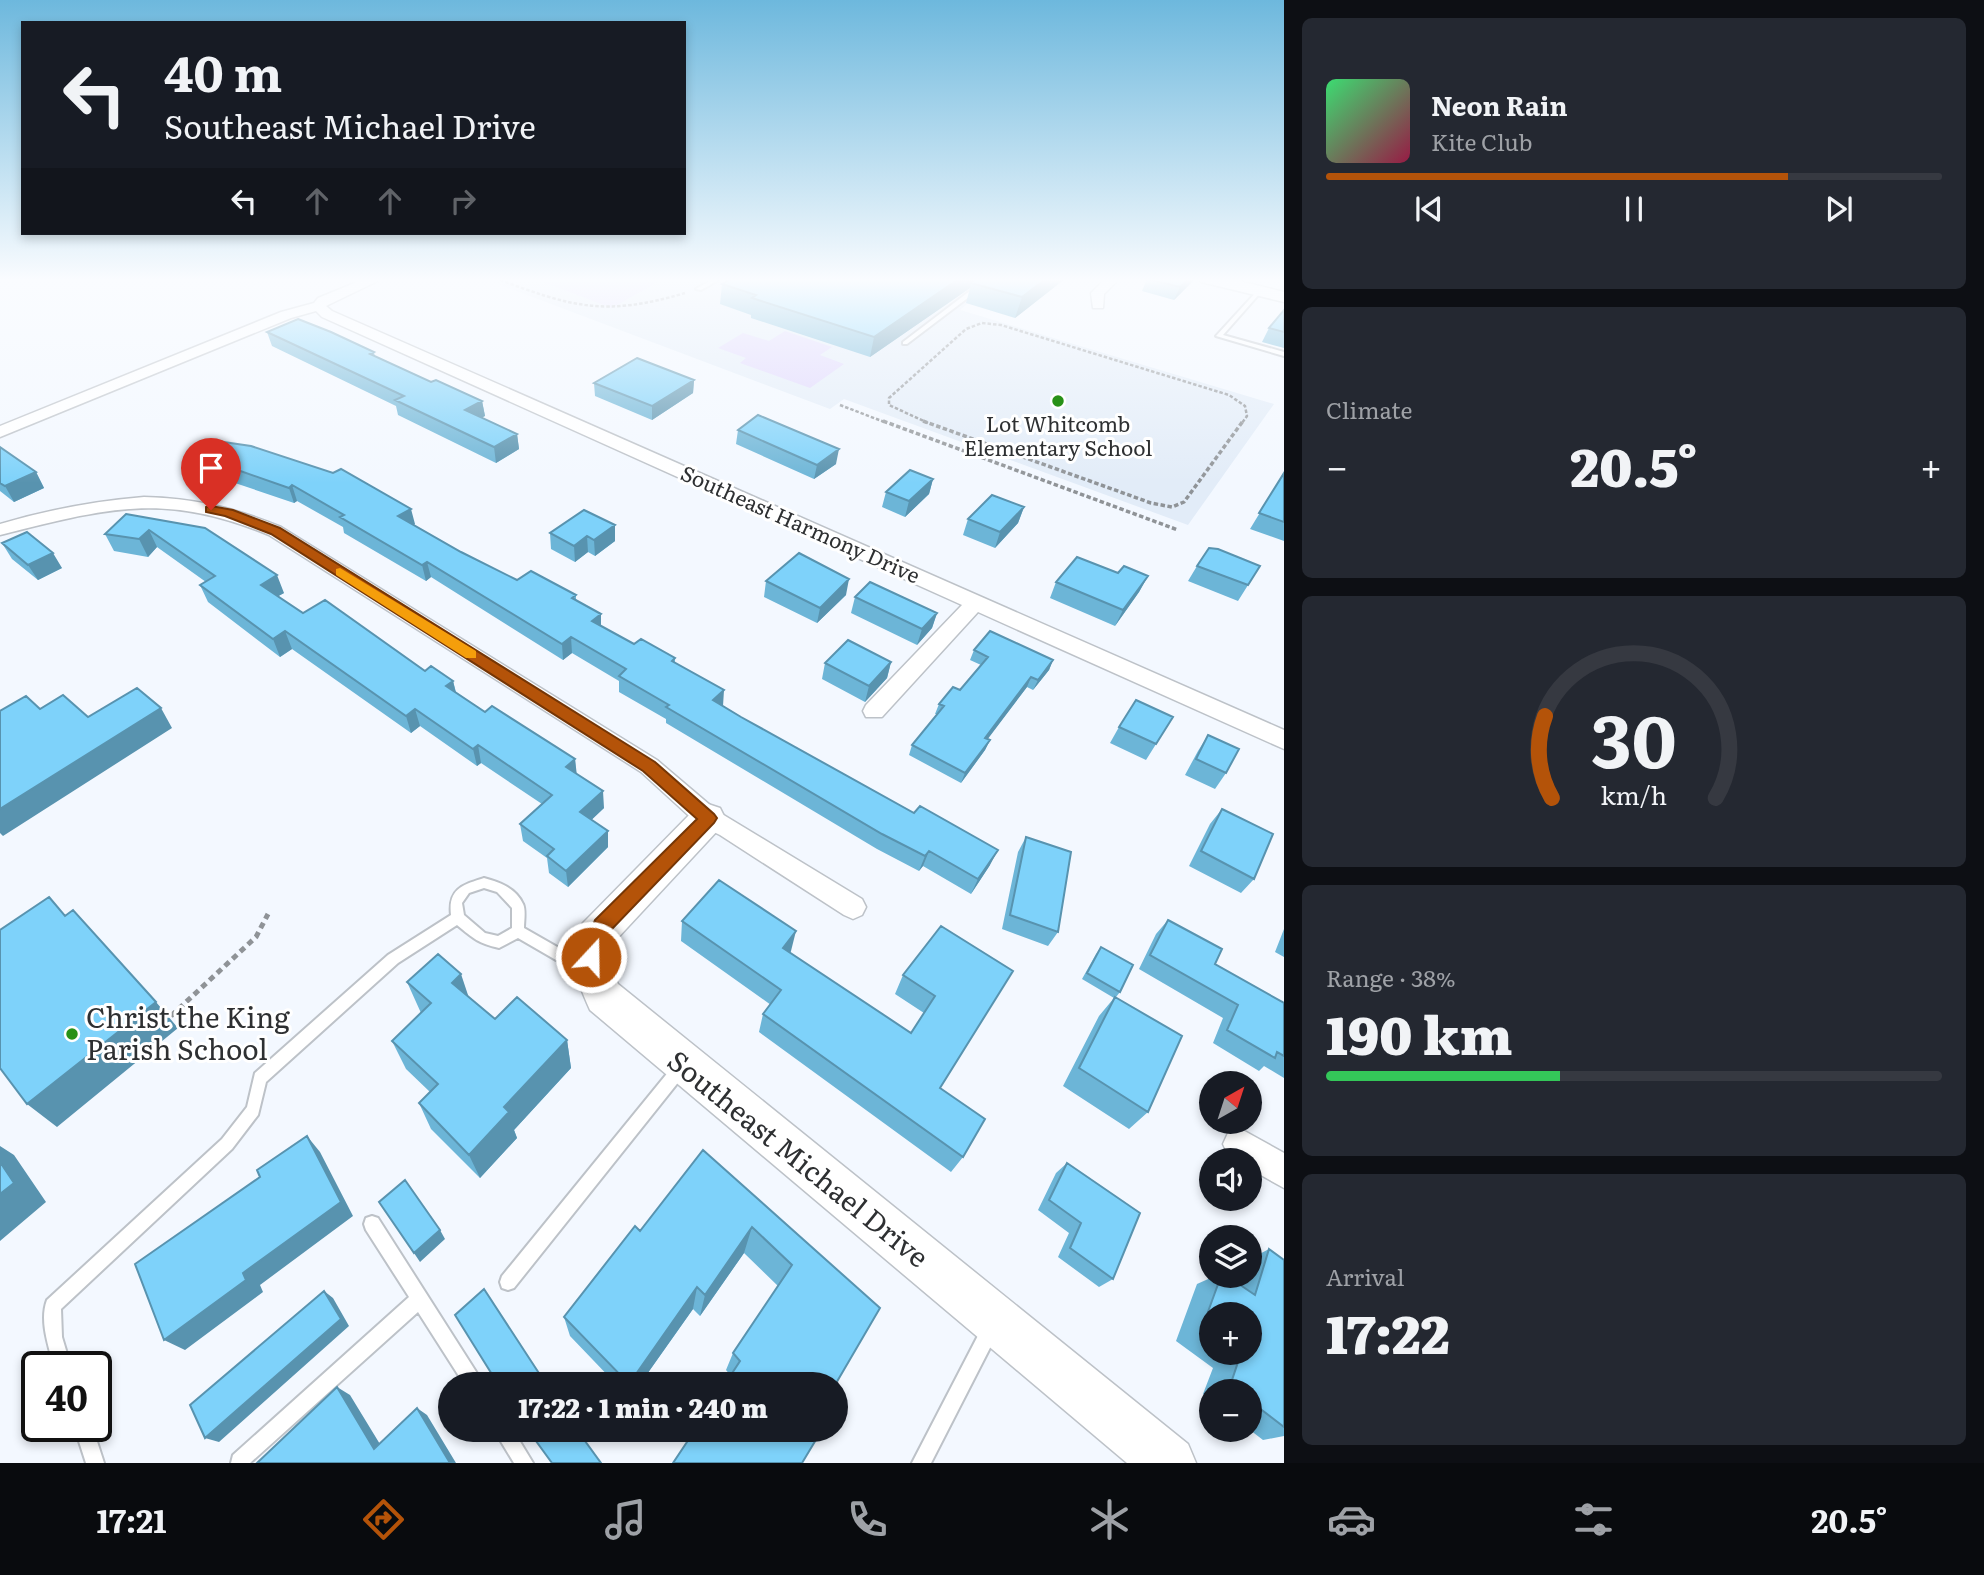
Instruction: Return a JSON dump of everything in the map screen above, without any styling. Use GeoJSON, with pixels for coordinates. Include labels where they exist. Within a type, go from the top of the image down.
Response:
{"type":"FeatureCollection","features":[{"type":"Feature","properties":{"kind":"street"},"geometry":{"type":"LineString","coordinates":[[0,432],[210,346]]}},
{"type":"Feature","properties":{"kind":"street","name":"Southeast Harmony Drive"},"geometry":{"type":"LineString","coordinates":[[399,346],[1284,740]]}},
{"type":"Feature","properties":{"kind":"street"},"geometry":{"type":"LineString","coordinates":[[0,530],[64,513],[138,504],[194,507],[228,513],[275,531],[649,766],[708,818],[729,828],[853,907]]}},
{"type":"Feature","properties":{"kind":"street"},"geometry":{"type":"LineString","coordinates":[[874,711],[975,603]]}},
{"type":"Feature","properties":{"kind":"street"},"geometry":{"type":"LineString","coordinates":[[592,968],[592,948],[602,926],[708,818]]}},
{"type":"Feature","properties":{"kind":"street","name":"Southeast Michael Drive"},"geometry":{"type":"LineString","coordinates":[[592,968],[604,997],[683,1065],[1169,1463]]}},
{"type":"Feature","properties":{"kind":"street"},"geometry":{"type":"LineString","coordinates":[[1239,1144],[1284,1172]]}},
{"type":"Feature","properties":{"kind":"lane"},"geometry":{"type":"LineString","coordinates":[[1256,346],[1284,354]]}},
{"type":"Feature","properties":{"kind":"lane"},"geometry":{"type":"LineString","coordinates":[[484,883],[501,888],[518,905],[518,931],[499,942],[482,938],[458,918],[456,902],[465,889],[484,883]]}},
{"type":"Feature","properties":{"kind":"lane"},"geometry":{"type":"LineString","coordinates":[[59,1351],[54,1337],[53,1306],[227,1144],[253,1110],[260,1078],[393,959],[458,918]]}},
{"type":"Feature","properties":{"kind":"lane"},"geometry":{"type":"LineString","coordinates":[[518,931],[561,956],[592,968]]}},
{"type":"Feature","properties":{"kind":"lane"},"geometry":{"type":"LineString","coordinates":[[508,1282],[683,1065]]}},
{"type":"Feature","properties":{"kind":"lane"},"geometry":{"type":"LineString","coordinates":[[372,1224],[466,1372]]}},
{"type":"Feature","properties":{"kind":"lane"},"geometry":{"type":"LineString","coordinates":[[239,1461],[420,1299]]}},
{"type":"Feature","properties":{"kind":"lane"},"geometry":{"type":"LineString","coordinates":[[921,1463],[995,1320]]}},
{"type":"Feature","properties":{"kind":"lane"},"geometry":{"type":"LineString","coordinates":[[88,1442],[95,1463]]}},
{"type":"Feature","properties":{"kind":"lane"},"geometry":{"type":"LineString","coordinates":[[511,1442],[524,1463]]}},
{"type":"Feature","properties":{"kind":"path"},"geometry":{"type":"LineString","coordinates":[[946,346],[889,398],[887,401],[892,409],[1163,507],[1184,502],[1247,415],[1245,406],[1229,396],[1069,346]]}},
{"type":"Feature","properties":{"kind":"path"},"geometry":{"type":"LineString","coordinates":[[840,405],[1178,530]]}},
{"type":"Feature","properties":{"kind":"path"},"geometry":{"type":"LineString","coordinates":[[171,1016],[256,937],[268,914]]}},
{"type":"Feature","properties":{"kind":"shaded area","name":"Lot Whitcomb Elementary School"},"geometry":{"type":"Polygon","coordinates":[[[663,346],[1081,346],[1274,404],[1188,525],[844,399],[830,409],[663,346]]]}},
{"type":"Feature","properties":{"kind":"shaded area"},"geometry":{"type":"Polygon","coordinates":[[[830,346],[832,347],[820,355],[844,364],[810,388],[740,363],[746,358],[718,348],[830,346]]]}},
{"type":"Feature","properties":{"kind":"building"},"geometry":{"type":"Polygon","coordinates":[[[298,346],[362,346],[374,352],[370,354],[431,382],[436,380],[482,401],[465,410],[517,434],[494,447],[395,400],[404,396],[298,346]]]}},
{"type":"Feature","properties":{"kind":"building"},"geometry":{"type":"Polygon","coordinates":[[[637,358],[694,380],[652,406],[594,383],[637,358]]]}},
{"type":"Feature","properties":{"kind":"building"},"geometry":{"type":"Polygon","coordinates":[[[758,415],[839,449],[817,465],[738,430],[758,415]]]}},
{"type":"Feature","properties":{"kind":"building"},"geometry":{"type":"Polygon","coordinates":[[[217,441],[251,446],[333,473],[341,469],[411,509],[398,516],[461,552],[517,580],[531,571],[576,595],[572,598],[601,614],[592,621],[634,644],[641,639],[675,658],[672,661],[724,690],[713,700],[741,717],[914,813],[920,806],[998,850],[978,879],[929,851],[925,856],[882,834],[666,707],[669,705],[619,676],[626,669],[571,637],[562,644],[427,562],[422,565],[340,517],[344,515],[292,485],[289,488],[229,467],[226,470],[191,465],[217,441]]]}},
{"type":"Feature","properties":{"kind":"building"},"geometry":{"type":"Polygon","coordinates":[[[0,447],[36,472],[5,486],[0,483],[0,447]]]}},
{"type":"Feature","properties":{"kind":"building"},"geometry":{"type":"Polygon","coordinates":[[[910,470],[933,479],[909,501],[886,492],[910,470]]]}},
{"type":"Feature","properties":{"kind":"building"},"geometry":{"type":"Polygon","coordinates":[[[1284,473],[1284,522],[1259,513],[1284,473]]]}},
{"type":"Feature","properties":{"kind":"building"},"geometry":{"type":"Polygon","coordinates":[[[992,495],[1024,507],[1000,532],[968,519],[992,495]]]}},
{"type":"Feature","properties":{"kind":"building"},"geometry":{"type":"Polygon","coordinates":[[[584,510],[615,525],[594,540],[587,536],[574,546],[550,533],[584,510]]]}},
{"type":"Feature","properties":{"kind":"building"},"geometry":{"type":"Polygon","coordinates":[[[126,514],[205,528],[277,575],[261,585],[303,613],[325,600],[425,671],[431,666],[453,681],[446,686],[485,712],[492,706],[575,759],[566,767],[603,791],[580,812],[608,831],[566,871],[547,856],[554,849],[520,824],[552,795],[478,745],[473,749],[415,709],[406,716],[285,631],[273,639],[200,585],[215,576],[149,530],[139,539],[105,534],[126,514]]]}},
{"type":"Feature","properties":{"kind":"building"},"geometry":{"type":"Polygon","coordinates":[[[27,532],[53,553],[28,565],[2,543],[27,532]]]}},
{"type":"Feature","properties":{"kind":"building"},"geometry":{"type":"Polygon","coordinates":[[[1209,548],[1260,566],[1248,585],[1197,566],[1209,548]]]}},
{"type":"Feature","properties":{"kind":"building"},"geometry":{"type":"Polygon","coordinates":[[[799,553],[849,579],[820,608],[766,581],[799,553]]]}},
{"type":"Feature","properties":{"kind":"building"},"geometry":{"type":"Polygon","coordinates":[[[1077,557],[1118,573],[1124,566],[1148,576],[1123,610],[1056,582],[1077,557]]]}},
{"type":"Feature","properties":{"kind":"building"},"geometry":{"type":"Polygon","coordinates":[[[870,582],[937,613],[922,629],[855,597],[870,582]]]}},
{"type":"Feature","properties":{"kind":"building"},"geometry":{"type":"Polygon","coordinates":[[[990,631],[1053,660],[1038,680],[1031,677],[985,738],[990,740],[965,773],[912,745],[944,706],[939,704],[953,687],[960,690],[988,657],[974,650],[990,631]]]}},
{"type":"Feature","properties":{"kind":"building"},"geometry":{"type":"Polygon","coordinates":[[[848,640],[891,662],[869,686],[825,663],[848,640]]]}},
{"type":"Feature","properties":{"kind":"building"},"geometry":{"type":"Polygon","coordinates":[[[137,688],[161,708],[0,809],[0,711],[26,696],[40,709],[63,695],[88,717],[137,688]]]}},
{"type":"Feature","properties":{"kind":"building"},"geometry":{"type":"Polygon","coordinates":[[[1136,700],[1173,717],[1156,744],[1119,727],[1136,700]]]}},
{"type":"Feature","properties":{"kind":"building"},"geometry":{"type":"Polygon","coordinates":[[[1208,735],[1239,749],[1226,773],[1196,759],[1208,735]]]}},
{"type":"Feature","properties":{"kind":"building"},"geometry":{"type":"Polygon","coordinates":[[[1222,809],[1273,834],[1254,879],[1201,851],[1222,809]]]}},
{"type":"Feature","properties":{"kind":"building"},"geometry":{"type":"Polygon","coordinates":[[[1026,837],[1071,852],[1058,932],[1010,915],[1026,837]]]}},
{"type":"Feature","properties":{"kind":"building"},"geometry":{"type":"Polygon","coordinates":[[[719,880],[796,931],[783,948],[911,1033],[935,996],[903,975],[941,926],[1013,971],[940,1088],[985,1119],[963,1157],[763,1014],[781,990],[682,921],[719,880]]]}},
{"type":"Feature","properties":{"kind":"building"},"geometry":{"type":"Polygon","coordinates":[[[49,897],[65,916],[73,910],[156,1002],[27,1104],[0,1068],[0,930],[49,897]]]}},
{"type":"Feature","properties":{"kind":"building"},"geometry":{"type":"Polygon","coordinates":[[[1168,920],[1222,949],[1215,964],[1284,1003],[1284,1056],[1277,1052],[1275,1058],[1227,1030],[1238,1005],[1150,955],[1168,920]]]}},
{"type":"Feature","properties":{"kind":"building"},"geometry":{"type":"Polygon","coordinates":[[[1101,947],[1133,965],[1120,992],[1087,973],[1101,947]]]}},
{"type":"Feature","properties":{"kind":"building"},"geometry":{"type":"Polygon","coordinates":[[[438,954],[461,974],[452,983],[495,1019],[517,997],[567,1040],[504,1107],[509,1112],[469,1155],[419,1103],[438,1084],[392,1041],[431,1003],[407,982],[438,954]]]}},
{"type":"Feature","properties":{"kind":"building"},"geometry":{"type":"Polygon","coordinates":[[[1115,997],[1182,1036],[1148,1112],[1079,1068],[1115,997]]]}},
{"type":"Feature","properties":{"kind":"building"},"geometry":{"type":"Polygon","coordinates":[[[307,1136],[341,1202],[243,1273],[246,1280],[164,1340],[135,1264],[260,1177],[257,1170],[307,1136]]]}},
{"type":"Feature","properties":{"kind":"building"},"geometry":{"type":"Polygon","coordinates":[[[703,1150],[880,1308],[843,1372],[733,1372],[740,1361],[733,1353],[792,1265],[752,1227],[705,1295],[697,1287],[637,1372],[617,1372],[564,1317],[635,1226],[640,1231],[703,1150]]]}},
{"type":"Feature","properties":{"kind":"building"},"geometry":{"type":"Polygon","coordinates":[[[0,1162],[14,1183],[0,1194],[0,1162]]]}},
{"type":"Feature","properties":{"kind":"building"},"geometry":{"type":"Polygon","coordinates":[[[1067,1163],[1140,1213],[1113,1279],[1070,1248],[1081,1223],[1049,1200],[1067,1163]]]}},
{"type":"Feature","properties":{"kind":"building"},"geometry":{"type":"Polygon","coordinates":[[[405,1180],[440,1230],[414,1253],[379,1202],[405,1180]]]}},
{"type":"Feature","properties":{"kind":"building"},"geometry":{"type":"Polygon","coordinates":[[[1269,1249],[1284,1260],[1284,1427],[1262,1410],[1262,1379],[1232,1379],[1237,1365],[1262,1365],[1262,1302],[1212,1302],[1217,1288],[1245,1288],[1255,1295],[1257,1288],[1262,1288],[1262,1272],[1269,1249]]]}},
{"type":"Feature","properties":{"kind":"building"},"geometry":{"type":"Polygon","coordinates":[[[484,1289],[538,1372],[491,1372],[455,1315],[484,1289]]]}},
{"type":"Feature","properties":{"kind":"building"},"geometry":{"type":"Polygon","coordinates":[[[324,1291],[341,1319],[205,1438],[190,1405],[324,1291]]]}},
{"type":"Feature","properties":{"kind":"building"},"geometry":{"type":"Polygon","coordinates":[[[337,1387],[374,1449],[417,1408],[450,1463],[257,1463],[337,1387]]]}},
{"type":"Feature","properties":{"kind":"building"},"geometry":{"type":"Polygon","coordinates":[[[537,1442],[586,1442],[601,1463],[552,1463],[537,1442]]]}},
{"type":"Feature","properties":{"kind":"building"},"geometry":{"type":"Polygon","coordinates":[[[687,1442],[815,1442],[802,1463],[673,1463],[687,1442]]]}},
{"type":"Feature","properties":{"kind":"slow traffic"},"geometry":{"type":"LineString","coordinates":[[340,572],[471,654]]}},
{"type":"Feature","properties":{"kind":"place","name":"Lot Whitcomb Elementary School"},"geometry":{"type":"Point","coordinates":[1058,401]}},
{"type":"Feature","properties":{"kind":"place","name":"Christ the King Parish School"},"geometry":{"type":"Point","coordinates":[72,1034]}},
{"type":"Feature","properties":{"kind":"route"},"geometry":{"type":"LineString","coordinates":[[211,510],[228,513],[275,531],[649,766],[708,818],[602,926],[596,935],[591,957]]}}]}
